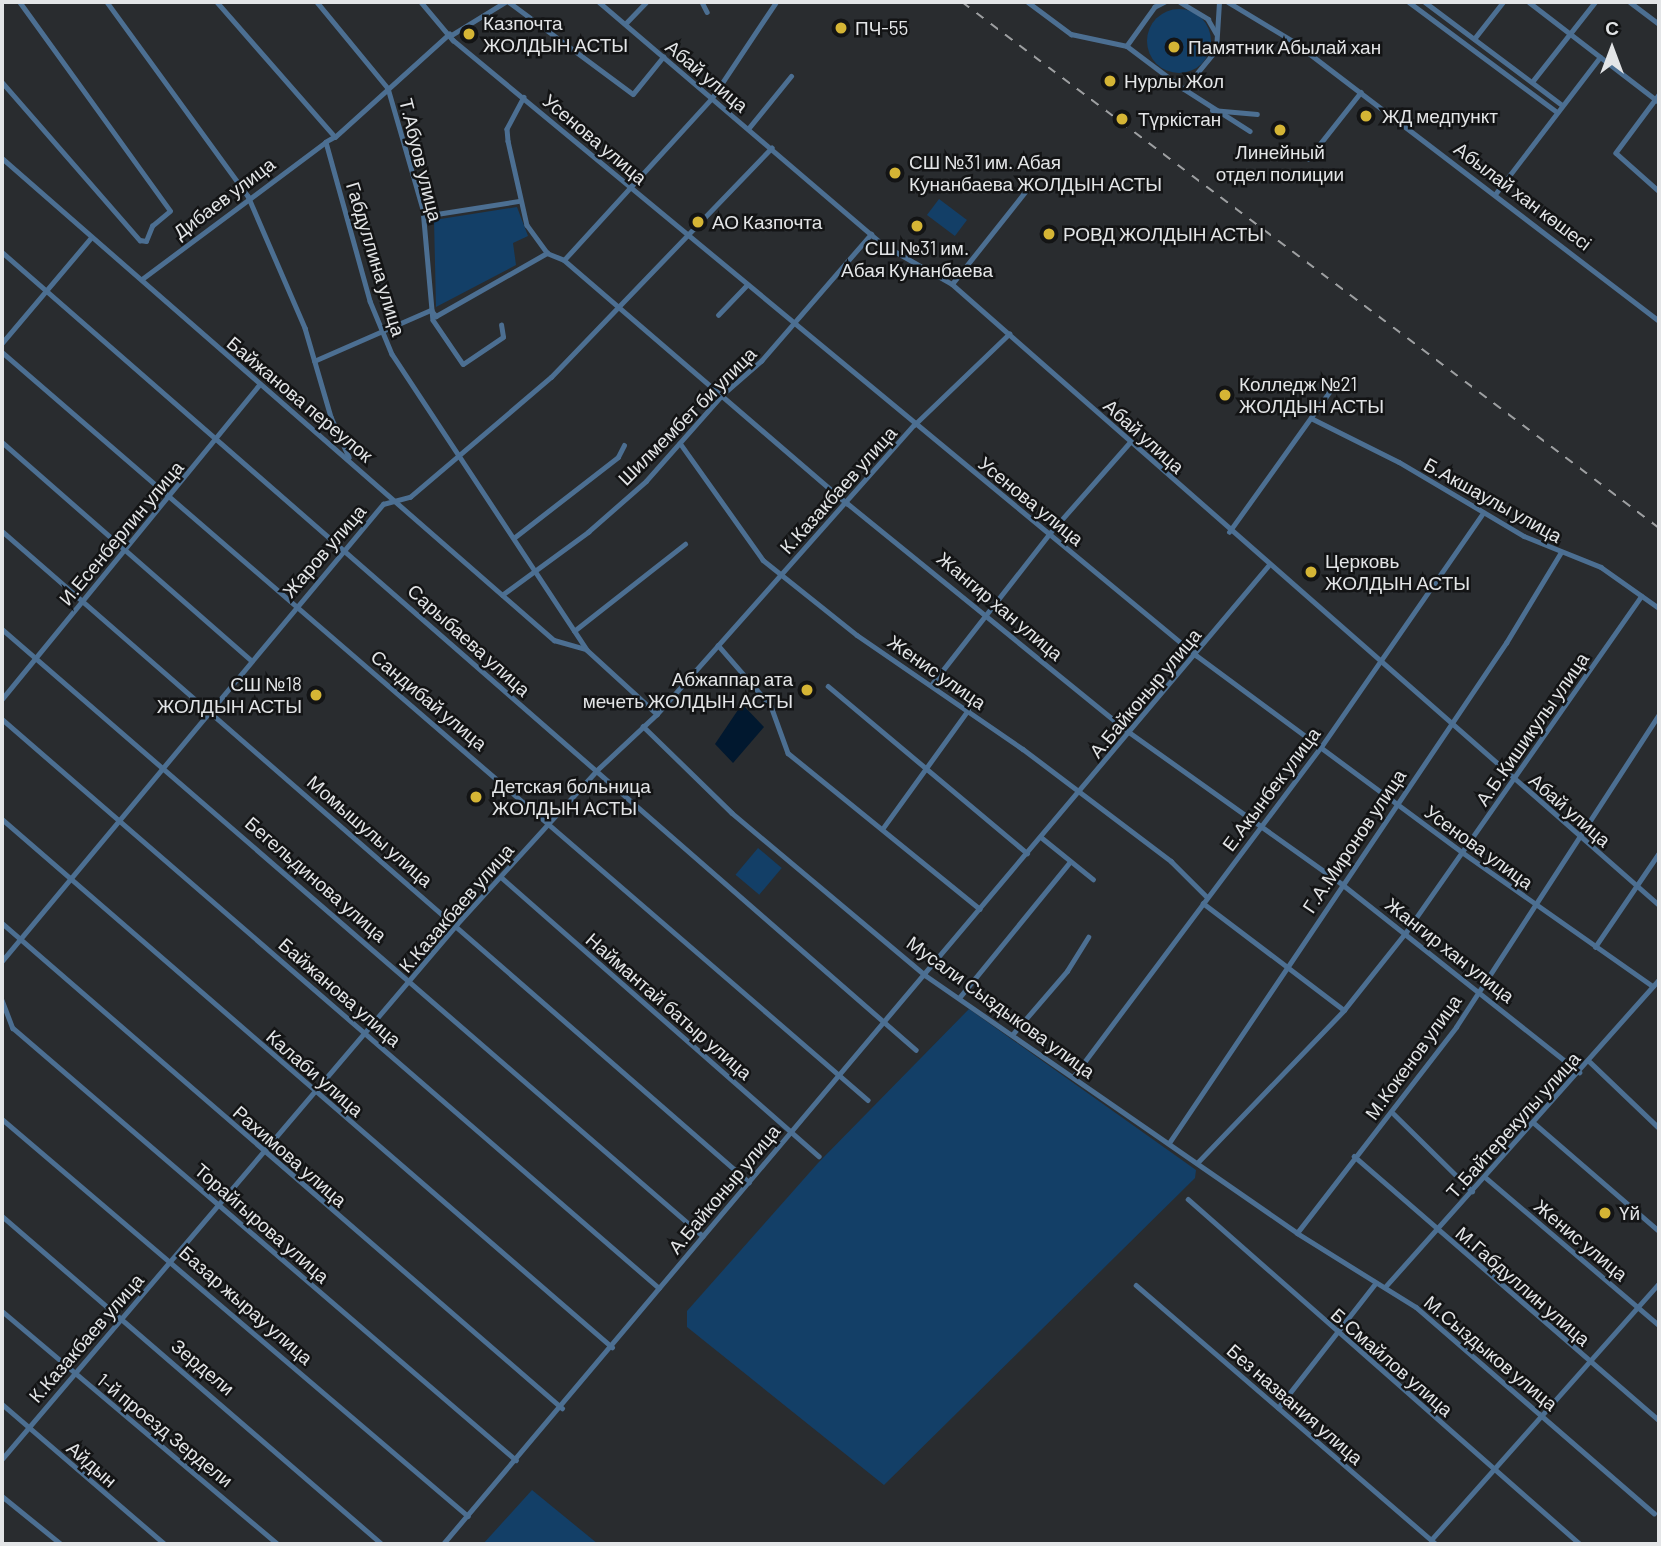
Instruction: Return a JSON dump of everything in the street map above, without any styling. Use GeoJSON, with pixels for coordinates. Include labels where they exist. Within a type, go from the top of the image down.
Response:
{"type":"FeatureCollection","features":[{"type":"Feature","properties":{"kind":"street","name":"Дибаев улица"},"geometry":{"type":"LineString","coordinates":[[2,82],[140,240],[146,241],[152,226],[170,211],[19,2]]}},
{"type":"Feature","properties":{"kind":"street"},"geometry":{"type":"LineString","coordinates":[[107,2],[248,196],[314,361],[349,458]]}},
{"type":"Feature","properties":{"kind":"street"},"geometry":{"type":"LineString","coordinates":[[217,2],[335,137]]}},
{"type":"Feature","properties":{"kind":"street","name":"Т.Абуов улица"},"geometry":{"type":"LineString","coordinates":[[317,2],[388,88],[424,216],[430,310]]}},
{"type":"Feature","properties":{"kind":"street","name":"Усенова улица"},"geometry":{"type":"LineString","coordinates":[[421,2],[449,35],[689,238],[1196,654],[1536,906],[1653,986]]}},
{"type":"Feature","properties":{"kind":"street"},"geometry":{"type":"LineString","coordinates":[[326,142],[335,137],[449,35],[507,2],[633,94],[663,57]]}},
{"type":"Feature","properties":{"kind":"street","name":"Абай улица"},"geometry":{"type":"LineString","coordinates":[[599,2],[871,234],[952,284],[1268,566],[1659,905]]}},
{"type":"Feature","properties":{"kind":"street"},"geometry":{"type":"LineString","coordinates":[[625,24],[646,2]]}},
{"type":"Feature","properties":{"kind":"street"},"geometry":{"type":"LineString","coordinates":[[702,2],[707,12]]}},
{"type":"Feature","properties":{"kind":"street"},"geometry":{"type":"LineString","coordinates":[[1028,2],[1072,34],[1127,46],[1211,110],[1250,131]]}},
{"type":"Feature","properties":{"kind":"street"},"geometry":{"type":"LineString","coordinates":[[1127,46],[1154,7],[1165,2]]}},
{"type":"Feature","properties":{"kind":"street"},"geometry":{"type":"LineString","coordinates":[[1180,2],[1209,19],[1218,41]]}},
{"type":"Feature","properties":{"kind":"street"},"geometry":{"type":"LineString","coordinates":[[1184,89],[1203,70],[1218,41],[1219,2]]}},
{"type":"Feature","properties":{"kind":"street","name":"Абылай хан көшесі"},"geometry":{"type":"LineString","coordinates":[[1228,2],[1361,92],[1496,193],[1659,321]]}},
{"type":"Feature","properties":{"kind":"street"},"geometry":{"type":"LineString","coordinates":[[1409,2],[1557,112]]}},
{"type":"Feature","properties":{"kind":"street"},"geometry":{"type":"LineString","coordinates":[[1425,2],[1562,105]]}},
{"type":"Feature","properties":{"kind":"street"},"geometry":{"type":"LineString","coordinates":[[1474,39],[1503,2]]}},
{"type":"Feature","properties":{"kind":"street"},"geometry":{"type":"LineString","coordinates":[[1529,2],[1658,98],[1616,153],[1659,191]]}},
{"type":"Feature","properties":{"kind":"street"},"geometry":{"type":"LineString","coordinates":[[1532,82],[1595,2]]}},
{"type":"Feature","properties":{"kind":"street"},"geometry":{"type":"LineString","coordinates":[[1630,2],[1659,24]]}},
{"type":"Feature","properties":{"kind":"street"},"geometry":{"type":"LineString","coordinates":[[564,260],[712,98],[777,3]]}},
{"type":"Feature","properties":{"kind":"street"},"geometry":{"type":"LineString","coordinates":[[1496,193],[1600,57]]}},
{"type":"Feature","properties":{"kind":"street"},"geometry":{"type":"LineString","coordinates":[[748,129],[791,76]]}},
{"type":"Feature","properties":{"kind":"street"},"geometry":{"type":"LineString","coordinates":[[1308,159],[1361,92]]}},
{"type":"Feature","properties":{"kind":"street"},"geometry":{"type":"LineString","coordinates":[[430,310],[436,316],[547,253],[527,225],[519,201],[508,129],[524,97]]}},
{"type":"Feature","properties":{"kind":"street"},"geometry":{"type":"LineString","coordinates":[[1211,110],[1257,114]]}},
{"type":"Feature","properties":{"kind":"street","name":"Дибаев улица"},"geometry":{"type":"LineString","coordinates":[[142,279],[248,196],[326,142]]}},
{"type":"Feature","properties":{"kind":"street","name":"Габдуллина улица"},"geometry":{"type":"LineString","coordinates":[[326,142],[381,332],[536,567],[587,650]]}},
{"type":"Feature","properties":{"kind":"street","name":"Жаров улица"},"geometry":{"type":"LineString","coordinates":[[2,961],[295,606],[383,504],[399,503],[461,455],[621,309],[771,148]]}},
{"type":"Feature","properties":{"kind":"street","name":"Байжанова переулок"},"geometry":{"type":"LineString","coordinates":[[2,159],[90,239],[142,279],[259,385],[349,458],[554,640],[587,650]]}},
{"type":"Feature","properties":{"kind":"street"},"geometry":{"type":"LineString","coordinates":[[952,284],[1028,188]]}},
{"type":"Feature","properties":{"kind":"street"},"geometry":{"type":"LineString","coordinates":[[424,216],[519,201]]}},
{"type":"Feature","properties":{"kind":"street","name":"Шилмембет би улица"},"geometry":{"type":"LineString","coordinates":[[502,595],[536,567],[588,532],[680,443],[722,395],[795,323],[871,234]]}},
{"type":"Feature","properties":{"kind":"street"},"geometry":{"type":"LineString","coordinates":[[2,343],[90,239]]}},
{"type":"Feature","properties":{"kind":"street","name":"Сарыбаева улица"},"geometry":{"type":"LineString","coordinates":[[2,252],[345,548],[916,1051]]}},
{"type":"Feature","properties":{"kind":"street","name":"Жангир хан улица"},"geometry":{"type":"LineString","coordinates":[[547,253],[564,260],[847,503],[987,612],[1129,732],[1406,932],[1579,1072]]}},
{"type":"Feature","properties":{"kind":"street"},"geometry":{"type":"LineString","coordinates":[[718,315],[747,285]]}},
{"type":"Feature","properties":{"kind":"street"},"geometry":{"type":"LineString","coordinates":[[314,361],[430,310]]}},
{"type":"Feature","properties":{"kind":"street"},"geometry":{"type":"LineString","coordinates":[[430,310],[463,364],[503,337],[501,325]]}},
{"type":"Feature","properties":{"kind":"street","name":"К.Казакбаев улица"},"geometry":{"type":"LineString","coordinates":[[2,1459],[263,1151],[367,1034],[457,924],[596,771],[657,714],[914,425],[1009,334]]}},
{"type":"Feature","properties":{"kind":"street","name":"Сандибай улица"},"geometry":{"type":"LineString","coordinates":[[2,352],[550,822],[868,1100]]}},
{"type":"Feature","properties":{"kind":"street","name":"И.Есенберлин улица"},"geometry":{"type":"LineString","coordinates":[[2,699],[124,549],[219,439],[259,385]]}},
{"type":"Feature","properties":{"kind":"street"},"geometry":{"type":"LineString","coordinates":[[1229,531],[1333,387]]}},
{"type":"Feature","properties":{"kind":"street","name":"Б.Акшаулы улица"},"geometry":{"type":"LineString","coordinates":[[1311,418],[1560,554],[1601,567],[1659,608]]}},
{"type":"Feature","properties":{"kind":"street"},"geometry":{"type":"LineString","coordinates":[[2,442],[252,660]]}},
{"type":"Feature","properties":{"kind":"street"},"geometry":{"type":"LineString","coordinates":[[932,684],[1049,534],[1130,442]]}},
{"type":"Feature","properties":{"kind":"street","name":"Женис улица"},"geometry":{"type":"LineString","coordinates":[[680,443],[763,560],[857,635],[932,684],[1171,861],[1207,897]]}},
{"type":"Feature","properties":{"kind":"street"},"geometry":{"type":"LineString","coordinates":[[515,537],[618,457],[624,445]]}},
{"type":"Feature","properties":{"kind":"street","name":"Е.Акынбек улица"},"geometry":{"type":"LineString","coordinates":[[1073,1077],[1321,747],[1483,513]]}},
{"type":"Feature","properties":{"kind":"street","name":"Момышулы улица"},"geometry":{"type":"LineString","coordinates":[[2,531],[457,924],[749,1182]]}},
{"type":"Feature","properties":{"kind":"street"},"geometry":{"type":"LineString","coordinates":[[574,631],[685,544]]}},
{"type":"Feature","properties":{"kind":"street","name":"Г.А.Миронов улица"},"geometry":{"type":"LineString","coordinates":[[1169,1143],[1560,554]]}},
{"type":"Feature","properties":{"kind":"street","name":"А.Байконыр улица"},"geometry":{"type":"LineString","coordinates":[[443,1544],[562,1408],[790,1131],[1079,793],[1268,566]]}},
{"type":"Feature","properties":{"kind":"street","name":"А.Б.Кишикулы улица"},"geometry":{"type":"LineString","coordinates":[[1197,1163],[1344,1010],[1406,932],[1515,781],[1641,596]]}},
{"type":"Feature","properties":{"kind":"street","name":"Бегельдинова улица"},"geometry":{"type":"LineString","coordinates":[[2,629],[164,764],[703,1236]]}},
{"type":"Feature","properties":{"kind":"street"},"geometry":{"type":"LineString","coordinates":[[718,645],[771,706],[788,754],[980,909]]}},
{"type":"Feature","properties":{"kind":"street"},"geometry":{"type":"LineString","coordinates":[[587,650],[657,714]]}},
{"type":"Feature","properties":{"kind":"street"},"geometry":{"type":"LineString","coordinates":[[828,686],[1027,853]]}},
{"type":"Feature","properties":{"kind":"street"},"geometry":{"type":"LineString","coordinates":[[883,828],[968,710]]}},
{"type":"Feature","properties":{"kind":"street","name":"М.Кокенов улица"},"geometry":{"type":"LineString","coordinates":[[1297,1233],[1354,1156],[1394,1114],[1536,906],[1659,715]]}},
{"type":"Feature","properties":{"kind":"street","name":"Байжанова улица"},"geometry":{"type":"LineString","coordinates":[[2,719],[659,1288]]}},
{"type":"Feature","properties":{"kind":"street","name":"Мусали Сыздыкова улица"},"geometry":{"type":"LineString","coordinates":[[643,726],[732,813],[925,975],[1297,1233]]}},
{"type":"Feature","properties":{"kind":"street","name":"Калаби улица"},"geometry":{"type":"LineString","coordinates":[[2,819],[612,1347]]}},
{"type":"Feature","properties":{"kind":"street"},"geometry":{"type":"LineString","coordinates":[[1041,837],[1069,863],[1093,879]]}},
{"type":"Feature","properties":{"kind":"street"},"geometry":{"type":"LineString","coordinates":[[1595,947],[1659,853]]}},
{"type":"Feature","properties":{"kind":"street"},"geometry":{"type":"LineString","coordinates":[[959,998],[1069,863]]}},
{"type":"Feature","properties":{"kind":"street","name":"Наймантай батыр улица"},"geometry":{"type":"LineString","coordinates":[[501,877],[819,1156]]}},
{"type":"Feature","properties":{"kind":"street"},"geometry":{"type":"LineString","coordinates":[[1203,903],[1286,970],[1344,1010]]}},
{"type":"Feature","properties":{"kind":"street","name":"Рахимова улица"},"geometry":{"type":"LineString","coordinates":[[2,923],[562,1408]]}},
{"type":"Feature","properties":{"kind":"street"},"geometry":{"type":"LineString","coordinates":[[1012,1035],[1067,971],[1088,937]]}},
{"type":"Feature","properties":{"kind":"street","name":"Т.Байтерекулы улица"},"geometry":{"type":"LineString","coordinates":[[1385,1287],[1590,1062],[1659,979]]}},
{"type":"Feature","properties":{"kind":"street","name":"Торайгырова улица"},"geometry":{"type":"LineString","coordinates":[[2,1000],[13,1028],[516,1460]]}},
{"type":"Feature","properties":{"kind":"street"},"geometry":{"type":"LineString","coordinates":[[1590,1062],[1659,1128]]}},
{"type":"Feature","properties":{"kind":"street"},"geometry":{"type":"LineString","coordinates":[[1394,1114],[1472,1191]]}},
{"type":"Feature","properties":{"kind":"street","name":"Базар жырау улица"},"geometry":{"type":"LineString","coordinates":[[2,1119],[172,1260],[468,1516]]}},
{"type":"Feature","properties":{"kind":"street"},"geometry":{"type":"LineString","coordinates":[[1534,1123],[1659,1231]]}},
{"type":"Feature","properties":{"kind":"street","name":"М.Габдуллин улица"},"geometry":{"type":"LineString","coordinates":[[1354,1156],[1659,1420]]}},
{"type":"Feature","properties":{"kind":"street","name":"Женис улица"},"geometry":{"type":"LineString","coordinates":[[1485,1177],[1659,1325]]}},
{"type":"Feature","properties":{"kind":"street","name":"Б.Смайлов улица"},"geometry":{"type":"LineString","coordinates":[[1188,1199],[1337,1333],[1580,1544]]}},
{"type":"Feature","properties":{"kind":"street","name":"Зердели"},"geometry":{"type":"LineString","coordinates":[[2,1216],[382,1544]]}},
{"type":"Feature","properties":{"kind":"street","name":"М.Сыздыков улица"},"geometry":{"type":"LineString","coordinates":[[1297,1233],[1375,1284],[1385,1287],[1542,1415],[1654,1513]]}},
{"type":"Feature","properties":{"kind":"street"},"geometry":{"type":"LineString","coordinates":[[1591,1363],[1659,1283]]}},
{"type":"Feature","properties":{"kind":"street"},"geometry":{"type":"LineString","coordinates":[[1278,1408],[1375,1284]]}},
{"type":"Feature","properties":{"kind":"street","name":"Без названия улица"},"geometry":{"type":"LineString","coordinates":[[1136,1285],[1434,1542]]}},
{"type":"Feature","properties":{"kind":"street","name":"1-й проезд Зердели"},"geometry":{"type":"LineString","coordinates":[[2,1311],[278,1544]]}},
{"type":"Feature","properties":{"kind":"street","name":"М.Габдуллин улица"},"geometry":{"type":"LineString","coordinates":[[1434,1542],[1542,1415],[1591,1363]]}},
{"type":"Feature","properties":{"kind":"street","name":"Айдын"},"geometry":{"type":"LineString","coordinates":[[2,1404],[165,1544]]}},
{"type":"Feature","properties":{"kind":"street"},"geometry":{"type":"LineString","coordinates":[[2,1496],[61,1544]]}},
{"type":"Feature","properties":{"kind":"shaded area"},"geometry":{"type":"Polygon","coordinates":[[[1179,9],[1202,18],[1211,41],[1202,64],[1179,73],[1156,64],[1147,41],[1156,18],[1179,9]]]}},
{"type":"Feature","properties":{"kind":"shaded area"},"geometry":{"type":"Polygon","coordinates":[[[939,199],[967,220],[955,236],[927,215],[939,199]]]}},
{"type":"Feature","properties":{"kind":"shaded area"},"geometry":{"type":"Polygon","coordinates":[[[517,207],[528,236],[513,243],[516,265],[436,307],[434,220],[517,207]]]}},
{"type":"Feature","properties":{"kind":"shaded area"},"geometry":{"type":"Polygon","coordinates":[[[742,704],[764,727],[733,763],[715,744],[742,704]]]}},
{"type":"Feature","properties":{"kind":"shaded area"},"geometry":{"type":"Polygon","coordinates":[[[758,848],[782,868],[759,895],[736,875],[758,848]]]}},
{"type":"Feature","properties":{"kind":"shaded area"},"geometry":{"type":"Polygon","coordinates":[[[969,1009],[1196,1170],[1195,1178],[884,1485],[687,1327],[687,1311],[818,1163],[969,1009]]]}},
{"type":"Feature","properties":{"kind":"shaded area"},"geometry":{"type":"Polygon","coordinates":[[[532,1490],[598,1544],[483,1544],[532,1490]]]}},
{"type":"Feature","properties":{"kind":"railway"},"geometry":{"type":"LineString","coordinates":[[962,2],[1659,528]]}},
{"type":"Feature","properties":{"kind":"place","name":"ПЧ-55"},"geometry":{"type":"Point","coordinates":[841,28]}},
{"type":"Feature","properties":{"kind":"place","name":"Казпочта ЖОЛДЫН АСТЫ"},"geometry":{"type":"Point","coordinates":[469,34]}},
{"type":"Feature","properties":{"kind":"place","name":"Памятник Абылай хан"},"geometry":{"type":"Point","coordinates":[1174,47]}},
{"type":"Feature","properties":{"kind":"place","name":"Нурлы Жол"},"geometry":{"type":"Point","coordinates":[1110,81]}},
{"type":"Feature","properties":{"kind":"place","name":"ЖД медпункт"},"geometry":{"type":"Point","coordinates":[1366,116]}},
{"type":"Feature","properties":{"kind":"place","name":"Түркістан"},"geometry":{"type":"Point","coordinates":[1122,119]}},
{"type":"Feature","properties":{"kind":"place","name":"Линейный отдел полиции"},"geometry":{"type":"Point","coordinates":[1280,130]}},
{"type":"Feature","properties":{"kind":"place","name":"СШ №31 им. Абая Кунанбаева ЖОЛДЫН АСТЫ"},"geometry":{"type":"Point","coordinates":[895,173]}},
{"type":"Feature","properties":{"kind":"place","name":"АО Казпочта"},"geometry":{"type":"Point","coordinates":[698,222]}},
{"type":"Feature","properties":{"kind":"place","name":"СШ №31 им. Абая Кунанбаева"},"geometry":{"type":"Point","coordinates":[917,226]}},
{"type":"Feature","properties":{"kind":"place","name":"РОВД ЖОЛДЫН АСТЫ"},"geometry":{"type":"Point","coordinates":[1049,234]}},
{"type":"Feature","properties":{"kind":"place","name":"Колледж №21 ЖОЛДЫН АСТЫ"},"geometry":{"type":"Point","coordinates":[1225,395]}},
{"type":"Feature","properties":{"kind":"place","name":"Церковь ЖОЛДЫН АСТЫ"},"geometry":{"type":"Point","coordinates":[1311,572]}},
{"type":"Feature","properties":{"kind":"place","name":"Абжаппар ата мечеть ЖОЛДЫН АСТЫ"},"geometry":{"type":"Point","coordinates":[807,690]}},
{"type":"Feature","properties":{"kind":"place","name":"СШ №18 ЖОЛДЫН АСТЫ"},"geometry":{"type":"Point","coordinates":[316,695]}},
{"type":"Feature","properties":{"kind":"place","name":"Детская больница ЖОЛДЫН АСТЫ"},"geometry":{"type":"Point","coordinates":[476,797]}},
{"type":"Feature","properties":{"kind":"place","name":"Үй"},"geometry":{"type":"Point","coordinates":[1605,1213]}}]}
